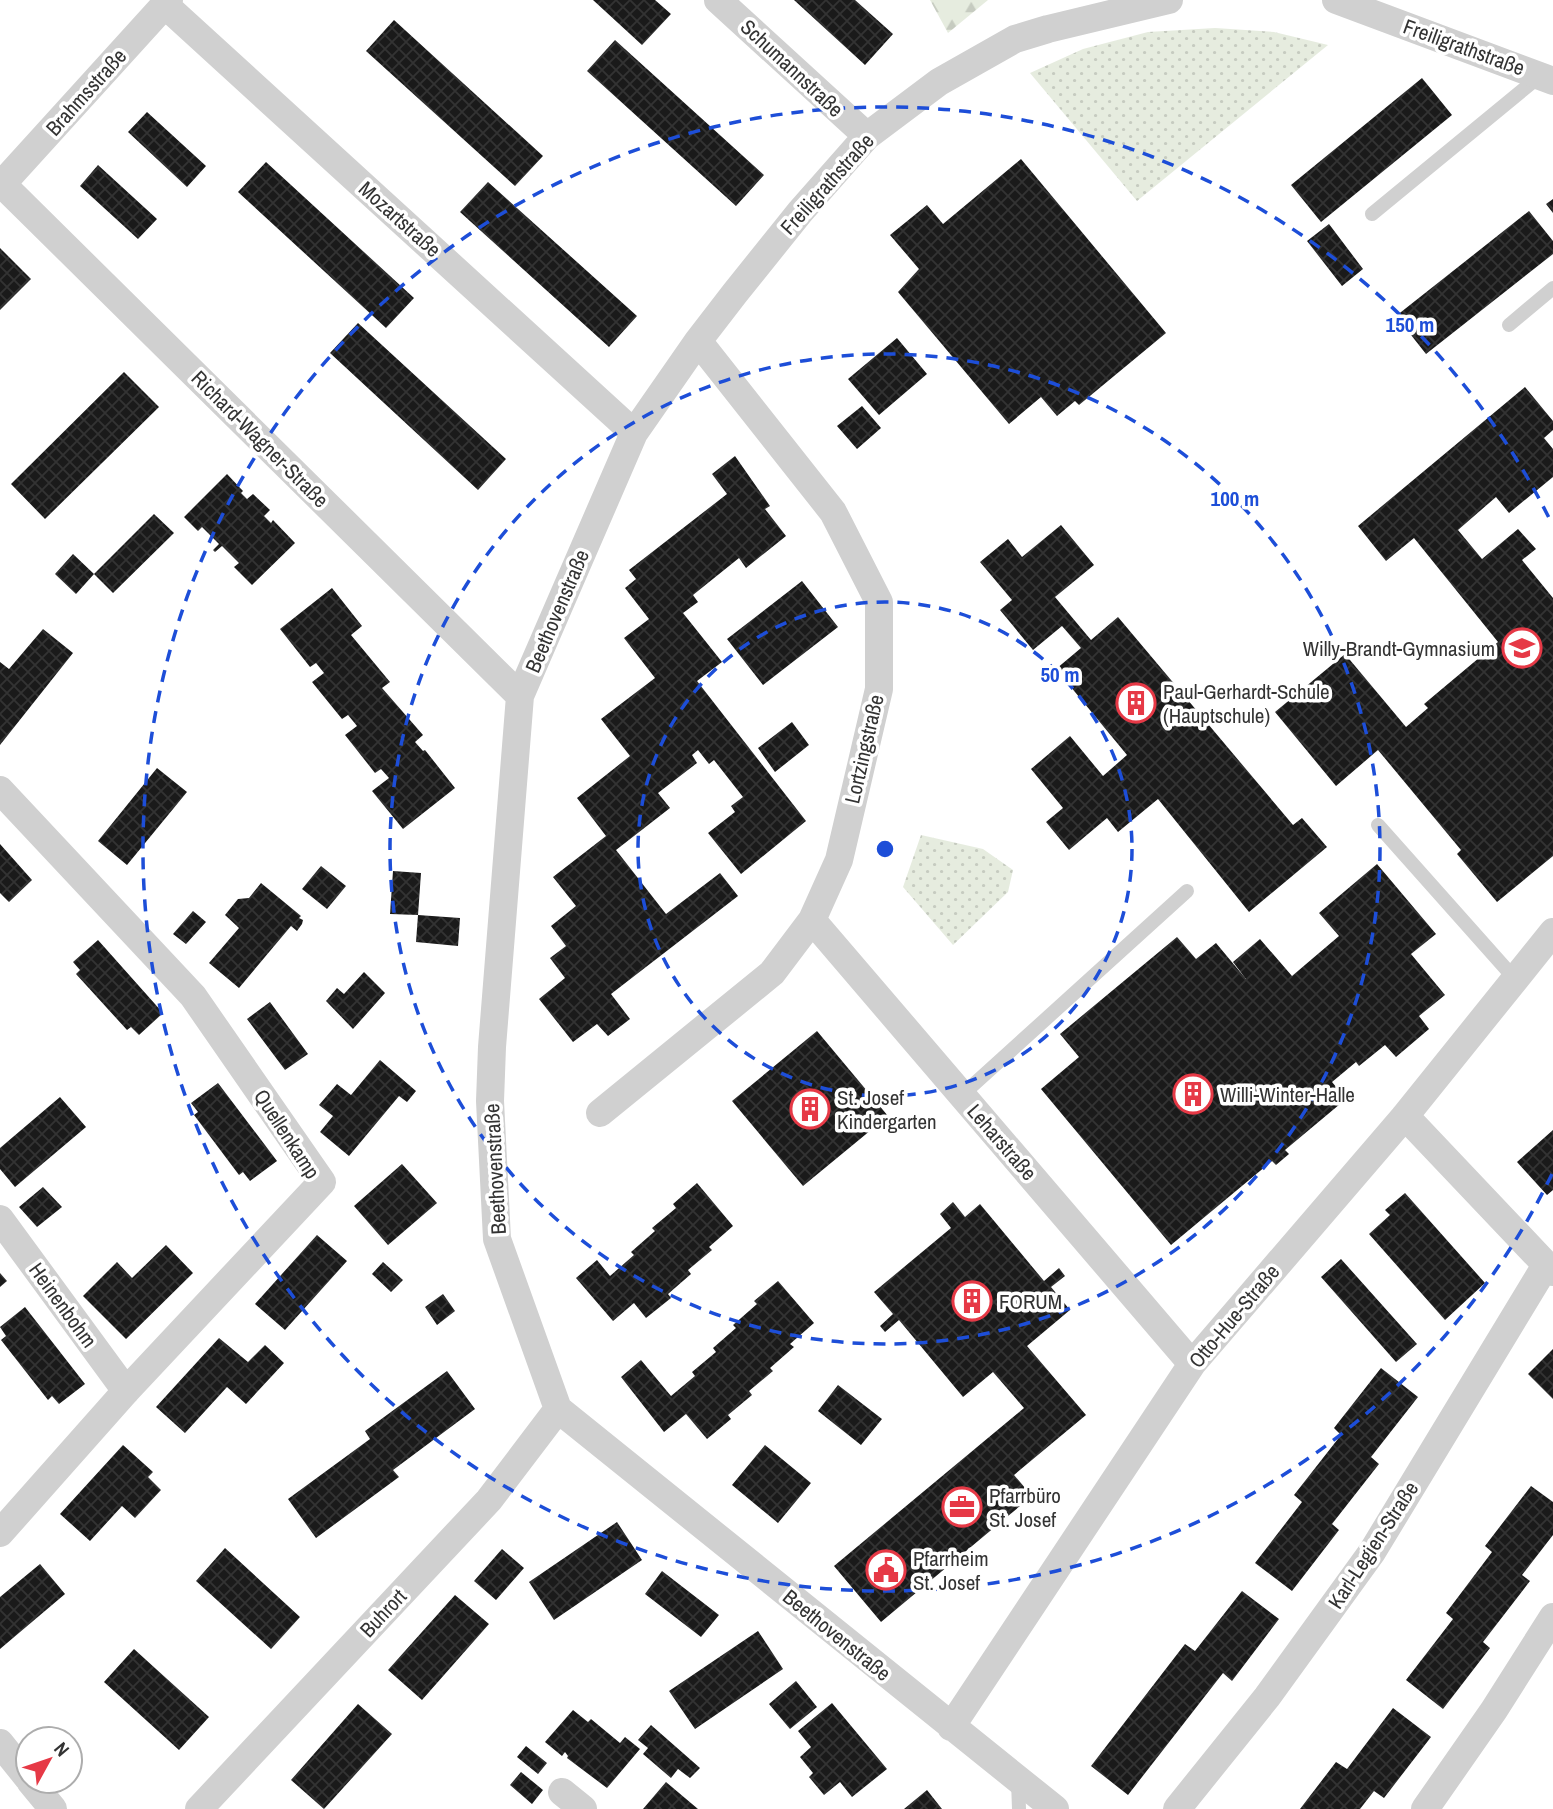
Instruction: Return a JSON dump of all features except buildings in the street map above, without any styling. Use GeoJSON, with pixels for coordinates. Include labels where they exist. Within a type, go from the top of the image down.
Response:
{"type":"FeatureCollection","features":[{"type":"Feature","properties":{"kind":"street","name":"Schumannstraße"},"geometry":{"type":"LineString","coordinates":[[718,0],[867,136]]}},
{"type":"Feature","properties":{"kind":"street","name":"Freiligrathstraße"},"geometry":{"type":"LineString","coordinates":[[634,433],[698,341],[800,212],[867,136],[939,82],[1015,39],[1169,0]]}},
{"type":"Feature","properties":{"kind":"street","name":"Freiligrathstraße"},"geometry":{"type":"LineString","coordinates":[[1339,0],[1547,78]]}},
{"type":"Feature","properties":{"kind":"street","name":"Brahmsstraße"},"geometry":{"type":"LineString","coordinates":[[1,183],[167,2]]}},
{"type":"Feature","properties":{"kind":"street","name":"Mozartstraße"},"geometry":{"type":"LineString","coordinates":[[167,2],[634,433]]}},
{"type":"Feature","properties":{"kind":"street","name":"Richard-Wagner-Straße"},"geometry":{"type":"LineString","coordinates":[[1,183],[520,696]]}},
{"type":"Feature","properties":{"kind":"street","name":"Lortzingstraße"},"geometry":{"type":"LineString","coordinates":[[600,1113],[772,973],[812,920],[839,859],[879,689],[878,602],[833,512],[698,341]]}},
{"type":"Feature","properties":{"kind":"street","name":"Beethovenstraße"},"geometry":{"type":"LineString","coordinates":[[634,433],[520,696],[492,1047],[490,1101],[497,1239],[558,1409],[1055,1809]]}},
{"type":"Feature","properties":{"kind":"street","name":"Quellenkamp"},"geometry":{"type":"LineString","coordinates":[[0,790],[193,996],[322,1182],[126,1391],[0,1533]]}},
{"type":"Feature","properties":{"kind":"street","name":"Leharstraße"},"geometry":{"type":"LineString","coordinates":[[812,920],[1192,1364]]}},
{"type":"Feature","properties":{"kind":"street","name":"Otto-Hue-Straße"},"geometry":{"type":"LineString","coordinates":[[951,1727],[1192,1364],[1405,1116],[1553,932]]}},
{"type":"Feature","properties":{"kind":"street"},"geometry":{"type":"LineString","coordinates":[[1405,1116],[1550,1269]]}},
{"type":"Feature","properties":{"kind":"street","name":"Heinenbohm"},"geometry":{"type":"LineString","coordinates":[[0,1219],[126,1391]]}},
{"type":"Feature","properties":{"kind":"street","name":"Karl-Legien-Straße"},"geometry":{"type":"LineString","coordinates":[[1177,1809],[1267,1697],[1372,1552],[1550,1269]]}},
{"type":"Feature","properties":{"kind":"street","name":"Buhrort"},"geometry":{"type":"LineString","coordinates":[[199,1809],[489,1500],[558,1409]]}},
{"type":"Feature","properties":{"kind":"street"},"geometry":{"type":"LineString","coordinates":[[1425,1809],[1494,1710],[1553,1617]]}},
{"type":"Feature","properties":{"kind":"street"},"geometry":{"type":"LineString","coordinates":[[0,1744],[14,1761]]}},
{"type":"Feature","properties":{"kind":"street"},"geometry":{"type":"LineString","coordinates":[[42,1795],[53,1809]]}},
{"type":"Feature","properties":{"kind":"lane"},"geometry":{"type":"LineString","coordinates":[[1372,214],[1547,78]]}},
{"type":"Feature","properties":{"kind":"lane"},"geometry":{"type":"LineString","coordinates":[[1508,325],[1553,288]]}},
{"type":"Feature","properties":{"kind":"lane"},"geometry":{"type":"LineString","coordinates":[[1378,825],[1515,979]]}},
{"type":"Feature","properties":{"kind":"lane"},"geometry":{"type":"LineString","coordinates":[[962,1094],[1187,891]]}},
{"type":"Feature","properties":{"kind":"lane"},"geometry":{"type":"LineString","coordinates":[[1018,1781],[1019,1809]]}},
{"type":"Feature","properties":{"kind":"green space"},"geometry":{"type":"Polygon","coordinates":[[[930,0],[988,0],[948,33],[930,0]]]}},
{"type":"Feature","properties":{"kind":"green space"},"geometry":{"type":"Polygon","coordinates":[[[1215,28],[1274,32],[1328,45],[1137,201],[1030,73],[1083,49],[1148,32],[1215,28]]]}},
{"type":"Feature","properties":{"kind":"green space"},"geometry":{"type":"Polygon","coordinates":[[[921,835],[983,849],[1013,870],[1008,892],[953,945],[903,887],[921,835]]]}},
{"type":"Feature","properties":{"kind":"place","name":"Willy-Brandt-Gymnasium"},"geometry":{"type":"Point","coordinates":[1522,648]}},
{"type":"Feature","properties":{"kind":"place","name":"Paul-Gerhardt-Schule (Hauptschule)"},"geometry":{"type":"Point","coordinates":[1136,703]}},
{"type":"Feature","properties":{"kind":"place","name":"Willi-Winter-Halle"},"geometry":{"type":"Point","coordinates":[1193,1094]}},
{"type":"Feature","properties":{"kind":"place","name":"St. Josef Kindergarten"},"geometry":{"type":"Point","coordinates":[810,1109]}},
{"type":"Feature","properties":{"kind":"place","name":"FORUM"},"geometry":{"type":"Point","coordinates":[972,1301]}},
{"type":"Feature","properties":{"kind":"place","name":"Pfarrbüro St. Josef"},"geometry":{"type":"Point","coordinates":[962,1507]}},
{"type":"Feature","properties":{"kind":"place","name":"Pfarrheim St. Josef"},"geometry":{"type":"Point","coordinates":[886,1570]}}]}
